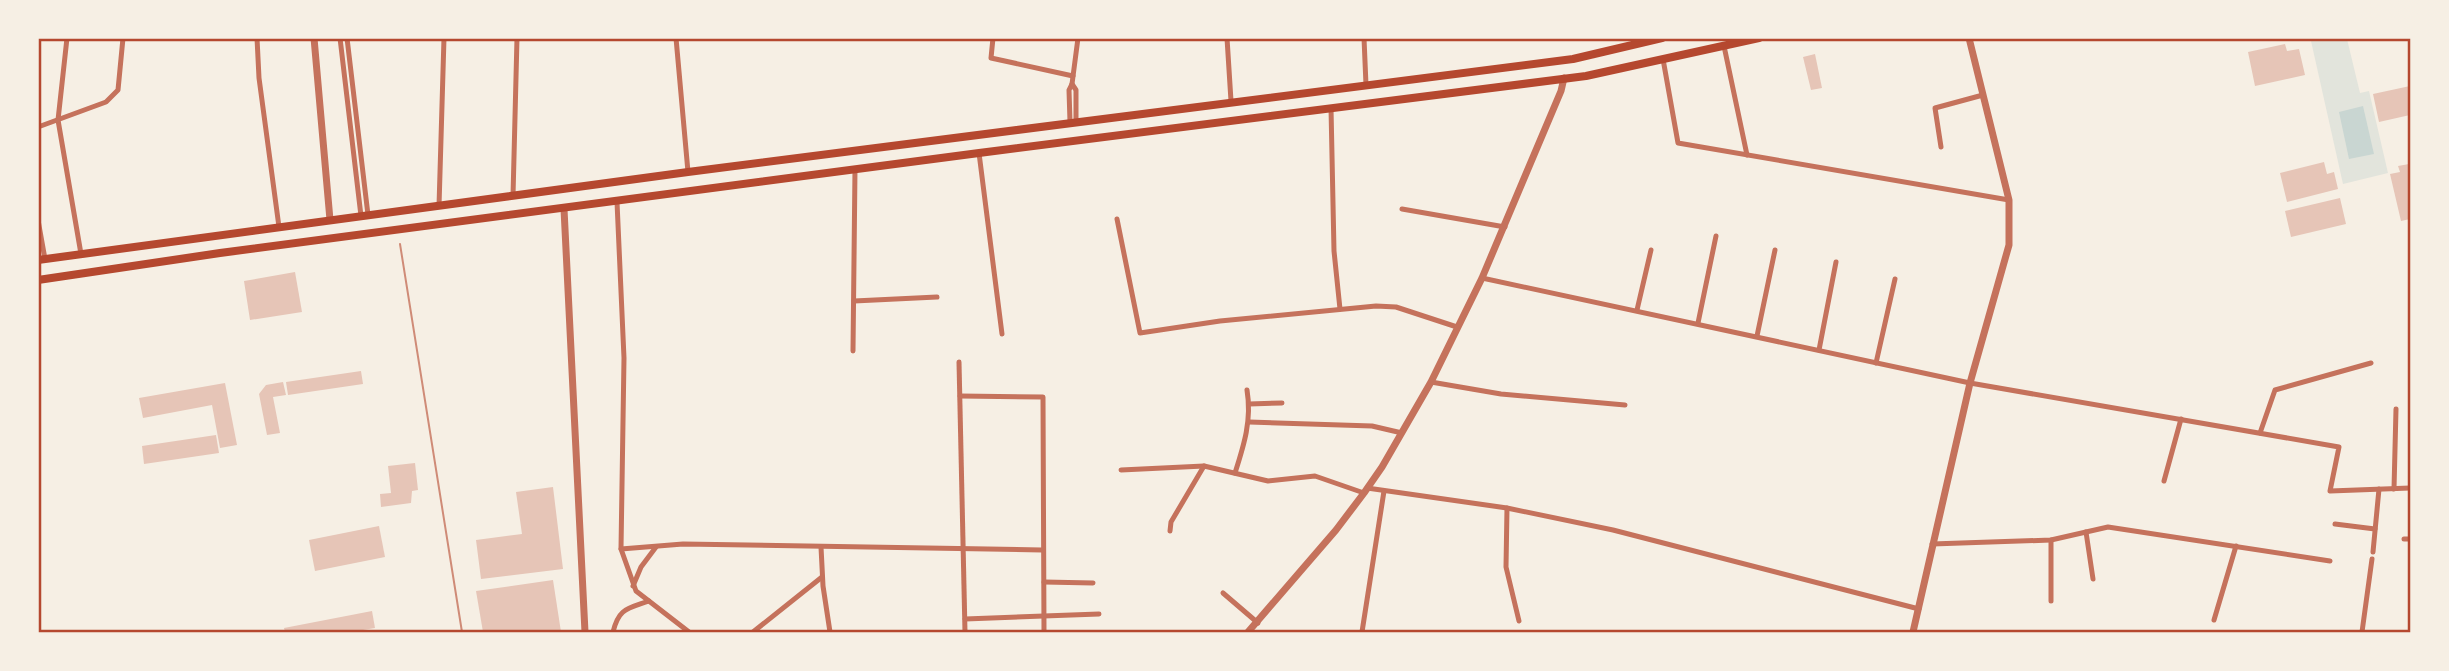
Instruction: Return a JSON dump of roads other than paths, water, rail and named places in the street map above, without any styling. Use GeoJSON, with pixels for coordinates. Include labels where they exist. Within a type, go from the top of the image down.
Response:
{"type":"FeatureCollection","features":[{"type":"Feature","properties":{"kind":"main road"},"geometry":{"type":"LineString","coordinates":[[42,259],[688,172],[1567,59],[1634,42],[1662,38]]}},
{"type":"Feature","properties":{"kind":"main road"},"geometry":{"type":"LineString","coordinates":[[38,279],[855,169],[1586,76],[1759,38]]}},
{"type":"Feature","properties":{"kind":"main road"},"geometry":{"type":"LineString","coordinates":[[1564,78],[1567,59]]}},
{"type":"Feature","properties":{"kind":"main road"},"geometry":{"type":"LineString","coordinates":[[617,183],[617,202]]}},
{"type":"Feature","properties":{"kind":"street"},"geometry":{"type":"LineString","coordinates":[[68,38],[58,120],[81,254]]}},
{"type":"Feature","properties":{"kind":"street"},"geometry":{"type":"LineString","coordinates":[[38,127],[106,102],[118,90],[122,38]]}},
{"type":"Feature","properties":{"kind":"street"},"geometry":{"type":"LineString","coordinates":[[257,38],[259,78],[279,227]]}},
{"type":"Feature","properties":{"kind":"street"},"geometry":{"type":"LineString","coordinates":[[314,38],[330,220]]}},
{"type":"Feature","properties":{"kind":"street"},"geometry":{"type":"LineString","coordinates":[[340,38],[364,216]]}},
{"type":"Feature","properties":{"kind":"street"},"geometry":{"type":"LineString","coordinates":[[346,38],[364,216]]}},
{"type":"Feature","properties":{"kind":"street"},"geometry":{"type":"LineString","coordinates":[[439,206],[444,38]]}},
{"type":"Feature","properties":{"kind":"street"},"geometry":{"type":"LineString","coordinates":[[513,196],[517,38]]}},
{"type":"Feature","properties":{"kind":"street"},"geometry":{"type":"LineString","coordinates":[[676,38],[688,172]]}},
{"type":"Feature","properties":{"kind":"street"},"geometry":{"type":"LineString","coordinates":[[993,38],[991,58],[1073,76]]}},
{"type":"Feature","properties":{"kind":"street"},"geometry":{"type":"LineString","coordinates":[[1073,122],[1069,90],[1078,38]]}},
{"type":"Feature","properties":{"kind":"street"},"geometry":{"type":"LineString","coordinates":[[1227,38],[1231,102]]}},
{"type":"Feature","properties":{"kind":"street"},"geometry":{"type":"LineString","coordinates":[[1364,38],[1366,85]]}},
{"type":"Feature","properties":{"kind":"street"},"geometry":{"type":"LineString","coordinates":[[1913,632],[1970,383],[2008,245],[2009,200],[1969,38]]}},
{"type":"Feature","properties":{"kind":"street"},"geometry":{"type":"LineString","coordinates":[[1724,46],[1747,155]]}},
{"type":"Feature","properties":{"kind":"street"},"geometry":{"type":"LineString","coordinates":[[1663,59],[1678,143],[2009,200]]}},
{"type":"Feature","properties":{"kind":"street"},"geometry":{"type":"LineString","coordinates":[[1248,632],[1336,530],[1402,433],[1431,382],[1482,278],[1561,91],[1564,78]]}},
{"type":"Feature","properties":{"kind":"street"},"geometry":{"type":"LineString","coordinates":[[1941,147],[1935,108],[1983,94]]}},
{"type":"Feature","properties":{"kind":"street"},"geometry":{"type":"LineString","coordinates":[[1331,108],[1334,251],[1340,309]]}},
{"type":"Feature","properties":{"kind":"street"},"geometry":{"type":"LineString","coordinates":[[979,153],[1002,334]]}},
{"type":"Feature","properties":{"kind":"street"},"geometry":{"type":"LineString","coordinates":[[853,351],[855,169]]}},
{"type":"Feature","properties":{"kind":"street"},"geometry":{"type":"LineString","coordinates":[[617,202],[624,358],[621,549],[633,586],[689,632]]}},
{"type":"Feature","properties":{"kind":"street"},"geometry":{"type":"LineString","coordinates":[[564,209],[585,631]]}},
{"type":"Feature","properties":{"kind":"street"},"geometry":{"type":"LineString","coordinates":[[1402,209],[1505,227]]}},
{"type":"Feature","properties":{"kind":"street"},"geometry":{"type":"LineString","coordinates":[[1117,219],[1140,333],[1220,321],[1376,306],[1395,307],[1457,327]]}},
{"type":"Feature","properties":{"kind":"street"},"geometry":{"type":"LineString","coordinates":[[38,220],[42,259]]}},
{"type":"Feature","properties":{"kind":"street"},"geometry":{"type":"LineString","coordinates":[[1698,323],[1716,236]]}},
{"type":"Feature","properties":{"kind":"street"},"geometry":{"type":"LineString","coordinates":[[1637,310],[1651,250]]}},
{"type":"Feature","properties":{"kind":"street"},"geometry":{"type":"LineString","coordinates":[[1757,336],[1775,250]]}},
{"type":"Feature","properties":{"kind":"street"},"geometry":{"type":"LineString","coordinates":[[1819,350],[1836,262]]}},
{"type":"Feature","properties":{"kind":"street"},"geometry":{"type":"LineString","coordinates":[[1482,278],[1970,383],[2339,447],[2330,491],[2410,488]]}},
{"type":"Feature","properties":{"kind":"street"},"geometry":{"type":"LineString","coordinates":[[1876,363],[1895,279]]}},
{"type":"Feature","properties":{"kind":"street"},"geometry":{"type":"LineString","coordinates":[[854,301],[937,297]]}},
{"type":"Feature","properties":{"kind":"street"},"geometry":{"type":"LineString","coordinates":[[959,362],[965,632]]}},
{"type":"Feature","properties":{"kind":"street"},"geometry":{"type":"LineString","coordinates":[[2260,433],[2275,390],[2371,363]]}},
{"type":"Feature","properties":{"kind":"street"},"geometry":{"type":"LineString","coordinates":[[1431,382],[1501,394],[1625,405]]}},
{"type":"Feature","properties":{"kind":"street"},"geometry":{"type":"LineString","coordinates":[[1235,473],[1249,422],[1247,390]]}},
{"type":"Feature","properties":{"kind":"street"},"geometry":{"type":"LineString","coordinates":[[960,396],[1043,397],[1044,632]]}},
{"type":"Feature","properties":{"kind":"street"},"geometry":{"type":"LineString","coordinates":[[1249,404],[1282,403]]}},
{"type":"Feature","properties":{"kind":"street"},"geometry":{"type":"LineString","coordinates":[[2394,489],[2396,409]]}},
{"type":"Feature","properties":{"kind":"street"},"geometry":{"type":"LineString","coordinates":[[2164,481],[2181,419]]}},
{"type":"Feature","properties":{"kind":"street"},"geometry":{"type":"LineString","coordinates":[[1249,422],[1372,426],[1402,433]]}},
{"type":"Feature","properties":{"kind":"street"},"geometry":{"type":"LineString","coordinates":[[1121,470],[1204,466],[1268,481],[1315,476],[1365,491],[1384,491],[1507,508],[1614,530],[1919,609]]}},
{"type":"Feature","properties":{"kind":"street"},"geometry":{"type":"LineString","coordinates":[[1170,531],[1171,523],[1204,466]]}},
{"type":"Feature","properties":{"kind":"street"},"geometry":{"type":"LineString","coordinates":[[2362,632],[2379,489]]}},
{"type":"Feature","properties":{"kind":"street"},"geometry":{"type":"LineString","coordinates":[[1362,632],[1384,491]]}},
{"type":"Feature","properties":{"kind":"street"},"geometry":{"type":"LineString","coordinates":[[1507,508],[1506,567],[1519,621]]}},
{"type":"Feature","properties":{"kind":"street"},"geometry":{"type":"LineString","coordinates":[[2335,524],[2375,528]]}},
{"type":"Feature","properties":{"kind":"street"},"geometry":{"type":"LineString","coordinates":[[1932,544],[2051,540],[2108,527],[2330,561]]}},
{"type":"Feature","properties":{"kind":"street"},"geometry":{"type":"LineString","coordinates":[[2086,532],[2093,579]]}},
{"type":"Feature","properties":{"kind":"street"},"geometry":{"type":"LineString","coordinates":[[2051,540],[2051,601]]}},
{"type":"Feature","properties":{"kind":"street"},"geometry":{"type":"LineString","coordinates":[[621,549],[683,544],[1042,550]]}},
{"type":"Feature","properties":{"kind":"street"},"geometry":{"type":"LineString","coordinates":[[2214,620],[2236,546]]}},
{"type":"Feature","properties":{"kind":"street"},"geometry":{"type":"LineString","coordinates":[[633,586],[656,547]]}},
{"type":"Feature","properties":{"kind":"street"},"geometry":{"type":"LineString","coordinates":[[821,547],[822,577],[830,632]]}},
{"type":"Feature","properties":{"kind":"street"},"geometry":{"type":"LineString","coordinates":[[753,632],[822,577]]}},
{"type":"Feature","properties":{"kind":"street"},"geometry":{"type":"LineString","coordinates":[[1044,582],[1093,583]]}},
{"type":"Feature","properties":{"kind":"street"},"geometry":{"type":"LineString","coordinates":[[1223,593],[1258,623]]}},
{"type":"Feature","properties":{"kind":"street"},"geometry":{"type":"LineString","coordinates":[[613,632],[617,617],[623,611],[649,601]]}},
{"type":"Feature","properties":{"kind":"street"},"geometry":{"type":"LineString","coordinates":[[965,619],[1099,614]]}},
{"type":"Feature","properties":{"kind":"tram line"},"geometry":{"type":"LineString","coordinates":[[400,244],[462,632]]}}]}
